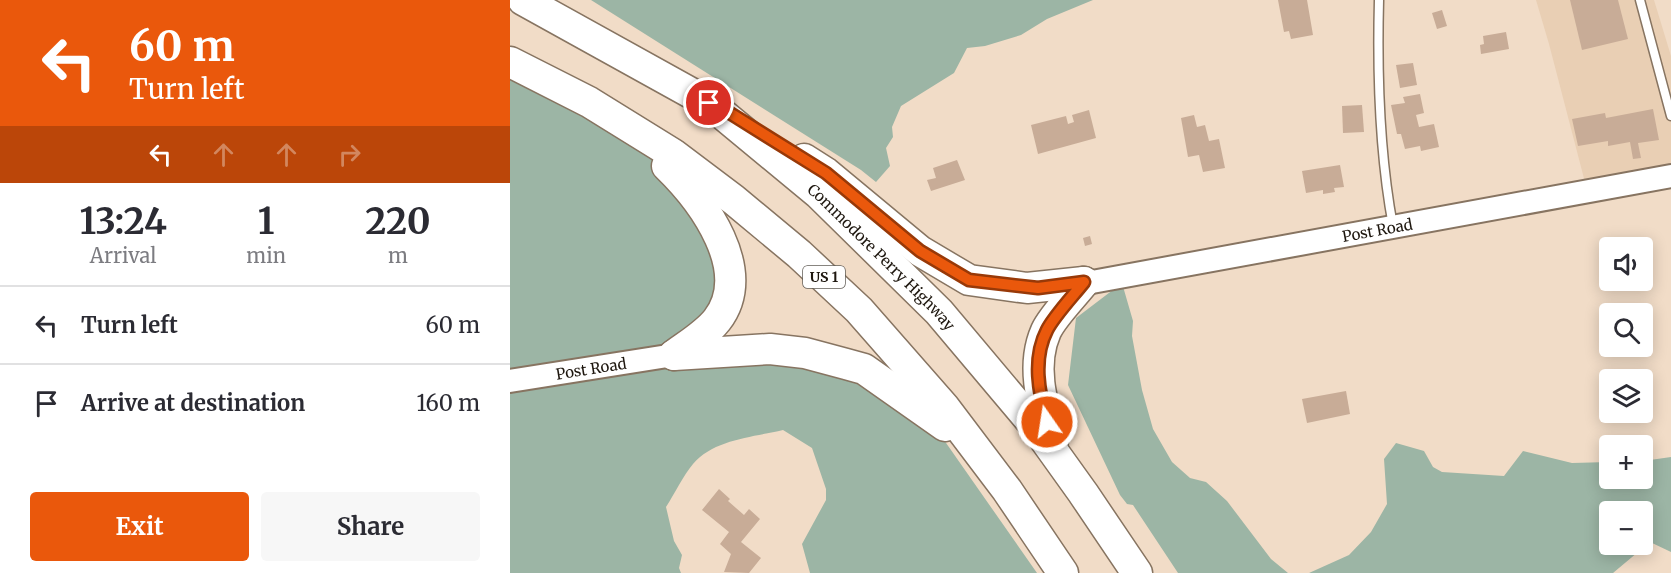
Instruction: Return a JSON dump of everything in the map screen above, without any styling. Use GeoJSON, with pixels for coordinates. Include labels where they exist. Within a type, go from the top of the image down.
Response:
{"type":"FeatureCollection","features":[{"type":"Feature","properties":{"kind":"highway","name":"Commodore Perry Highway"},"geometry":{"type":"LineString","coordinates":[[523,0],[709,103],[819,194],[939,312],[1035,426],[1137,573]]}},
{"type":"Feature","properties":{"kind":"highway","name":"US 1"},"geometry":{"type":"LineString","coordinates":[[510,62],[589,102],[673,154],[734,200],[799,254],[859,310],[945,408],[1007,490],[1063,573]]}},
{"type":"Feature","properties":{"kind":"highway"},"geometry":{"type":"LineString","coordinates":[[589,102],[654,153],[682,180],[719,235],[730,275],[730,316],[738,332],[747,340],[770,350]]}},
{"type":"Feature","properties":{"kind":"highway"},"geometry":{"type":"LineString","coordinates":[[709,103],[725,110],[826,173],[920,251],[969,280],[1038,288],[1084,282]]}},
{"type":"Feature","properties":{"kind":"highway"},"geometry":{"type":"LineString","coordinates":[[1057,456],[1042,405],[1039,356],[1047,330],[1084,282]]}},
{"type":"Feature","properties":{"kind":"highway"},"geometry":{"type":"LineString","coordinates":[[674,355],[717,320],[730,292]]}},
{"type":"Feature","properties":{"kind":"highway"},"geometry":{"type":"LineString","coordinates":[[674,355],[770,350],[805,353],[864,369],[948,429],[986,464]]}},
{"type":"Feature","properties":{"kind":"main road","name":"Post Road"},"geometry":{"type":"LineString","coordinates":[[1084,282],[1671,176]]}},
{"type":"Feature","properties":{"kind":"main road","name":"Post Road"},"geometry":{"type":"LineString","coordinates":[[510,381],[674,355]]}},
{"type":"Feature","properties":{"kind":"lane"},"geometry":{"type":"LineString","coordinates":[[1379,0],[1380,125],[1386,185],[1394,226]]}},
{"type":"Feature","properties":{"kind":"lane"},"geometry":{"type":"LineString","coordinates":[[1640,0],[1671,116]]}},
{"type":"Feature","properties":{"kind":"shaded area"},"geometry":{"type":"Polygon","coordinates":[[[1536,0],[1654,0],[1671,56],[1671,175],[1587,190],[1536,0]]]}},
{"type":"Feature","properties":{"kind":"green space"},"geometry":{"type":"Polygon","coordinates":[[[591,0],[1093,0],[1047,19],[1021,35],[985,46],[967,48],[954,73],[901,106],[892,127],[893,137],[886,148],[890,166],[876,182],[861,170],[591,0]]]}},
{"type":"Feature","properties":{"kind":"green space"},"geometry":{"type":"Polygon","coordinates":[[[510,77],[575,109],[673,171],[732,280],[686,348],[774,347],[916,400],[1037,573],[810,573],[802,544],[826,500],[826,489],[812,448],[783,430],[723,444],[702,456],[689,469],[666,507],[674,541],[682,555],[679,568],[681,573],[510,573],[510,77]]]}},
{"type":"Feature","properties":{"kind":"green space"},"geometry":{"type":"Polygon","coordinates":[[[1122,283],[1133,321],[1132,336],[1142,390],[1153,429],[1172,462],[1190,478],[1206,482],[1227,501],[1271,559],[1288,573],[1178,573],[1133,505],[1127,504],[1120,495],[1068,385],[1076,318],[1122,283]]]}},
{"type":"Feature","properties":{"kind":"green space"},"geometry":{"type":"Polygon","coordinates":[[[1396,443],[1424,451],[1433,467],[1442,472],[1504,476],[1523,451],[1572,463],[1599,462],[1599,489],[1653,489],[1653,460],[1671,457],[1671,552],[1653,543],[1653,501],[1599,501],[1599,555],[1634,555],[1613,573],[1309,573],[1349,555],[1371,532],[1387,504],[1384,459],[1396,443]]]}},
{"type":"Feature","properties":{"kind":"building"},"geometry":{"type":"Polygon","coordinates":[[[1278,0],[1307,0],[1313,35],[1291,39],[1289,31],[1284,32],[1278,0]]]}},
{"type":"Feature","properties":{"kind":"building"},"geometry":{"type":"Polygon","coordinates":[[[1570,0],[1618,0],[1628,39],[1582,50],[1570,0]]]}},
{"type":"Feature","properties":{"kind":"building"},"geometry":{"type":"Polygon","coordinates":[[[1442,10],[1447,26],[1437,29],[1432,13],[1442,10]]]}},
{"type":"Feature","properties":{"kind":"building"},"geometry":{"type":"Polygon","coordinates":[[[1506,32],[1509,49],[1481,54],[1480,45],[1484,44],[1483,36],[1506,32]]]}},
{"type":"Feature","properties":{"kind":"building"},"geometry":{"type":"Polygon","coordinates":[[[1413,63],[1417,85],[1400,88],[1396,65],[1413,63]]]}},
{"type":"Feature","properties":{"kind":"building"},"geometry":{"type":"Polygon","coordinates":[[[1420,94],[1424,113],[1416,115],[1419,127],[1434,124],[1439,147],[1421,151],[1420,146],[1405,149],[1401,134],[1397,134],[1391,105],[1405,103],[1403,97],[1420,94]]]}},
{"type":"Feature","properties":{"kind":"building"},"geometry":{"type":"Polygon","coordinates":[[[1362,105],[1364,132],[1343,133],[1342,106],[1362,105]]]}},
{"type":"Feature","properties":{"kind":"building"},"geometry":{"type":"Polygon","coordinates":[[[1653,109],[1659,140],[1638,143],[1641,158],[1633,159],[1630,142],[1608,146],[1608,141],[1578,146],[1572,119],[1605,113],[1606,118],[1653,109]]]}},
{"type":"Feature","properties":{"kind":"building"},"geometry":{"type":"Polygon","coordinates":[[[1089,110],[1096,138],[1038,154],[1031,125],[1066,116],[1068,124],[1074,122],[1072,115],[1089,110]]]}},
{"type":"Feature","properties":{"kind":"building"},"geometry":{"type":"Polygon","coordinates":[[[1194,115],[1197,127],[1205,125],[1209,141],[1219,139],[1225,168],[1203,172],[1199,155],[1188,157],[1181,118],[1194,115]]]}},
{"type":"Feature","properties":{"kind":"building"},"geometry":{"type":"Polygon","coordinates":[[[957,160],[965,180],[931,191],[927,180],[936,178],[933,168],[957,160]]]}},
{"type":"Feature","properties":{"kind":"building"},"geometry":{"type":"Polygon","coordinates":[[[1340,165],[1344,187],[1334,188],[1335,192],[1323,194],[1323,190],[1306,193],[1302,171],[1340,165]]]}},
{"type":"Feature","properties":{"kind":"building"},"geometry":{"type":"Polygon","coordinates":[[[1090,236],[1092,244],[1085,246],[1083,238],[1090,236]]]}},
{"type":"Feature","properties":{"kind":"building"},"geometry":{"type":"Polygon","coordinates":[[[1346,391],[1350,414],[1307,423],[1302,399],[1346,391]]]}},
{"type":"Feature","properties":{"kind":"building"},"geometry":{"type":"Polygon","coordinates":[[[719,489],[730,499],[728,501],[744,515],[749,509],[760,519],[741,542],[761,558],[749,573],[724,572],[731,554],[720,544],[729,532],[702,510],[719,489]]]}},
{"type":"Feature","properties":{"kind":"route"},"geometry":{"type":"LineString","coordinates":[[709,103],[725,110],[826,173],[920,251],[969,280],[1027,288],[1084,282],[1047,330],[1039,356],[1040,389],[1047,422]]}}]}
